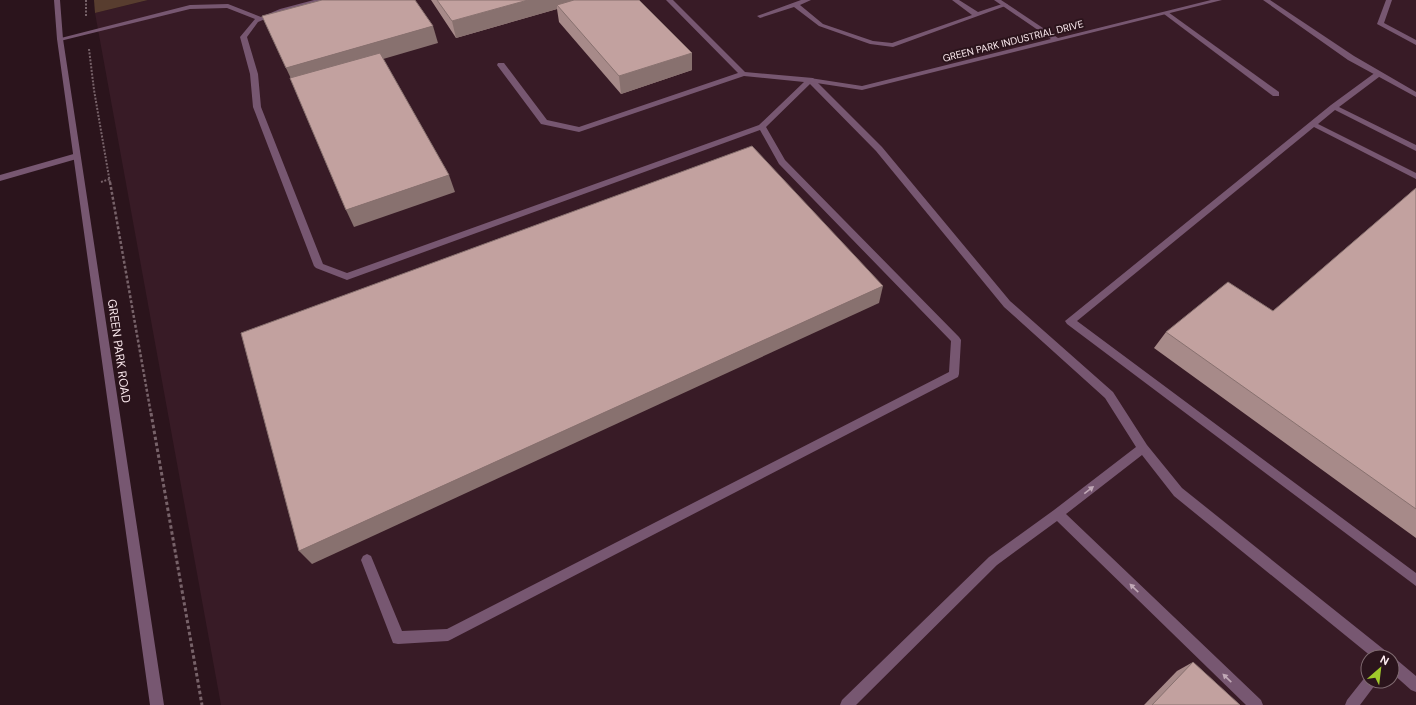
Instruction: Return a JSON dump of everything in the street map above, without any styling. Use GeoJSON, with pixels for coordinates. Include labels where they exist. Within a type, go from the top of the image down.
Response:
{"type":"FeatureCollection","features":[{"type":"Feature","properties":{"kind":"street","name":"GREEN PARK ROAD"},"geometry":{"type":"LineString","coordinates":[[57,0],[60,39],[157,705]]}},
{"type":"Feature","properties":{"kind":"street"},"geometry":{"type":"LineString","coordinates":[[322,0],[282,10],[256,21],[243,37],[254,74],[257,107],[319,266],[347,277],[762,127],[810,80],[879,149],[1007,304],[1108,395],[1143,448],[1178,492],[1372,649]]}},
{"type":"Feature","properties":{"kind":"street"},"geometry":{"type":"LineString","coordinates":[[501,65],[544,122],[579,130],[743,74],[669,0]]}},
{"type":"Feature","properties":{"kind":"street"},"geometry":{"type":"LineString","coordinates":[[760,16],[808,0]]}},
{"type":"Feature","properties":{"kind":"street"},"geometry":{"type":"LineString","coordinates":[[955,0],[978,15]]}},
{"type":"Feature","properties":{"kind":"street"},"geometry":{"type":"LineString","coordinates":[[997,0],[1057,40]]}},
{"type":"Feature","properties":{"kind":"street","name":"GREEN PARK INDUSTRIAL DRIVE"},"geometry":{"type":"LineString","coordinates":[[743,74],[810,80],[862,88],[1219,0]]}},
{"type":"Feature","properties":{"kind":"street"},"geometry":{"type":"LineString","coordinates":[[1266,0],[1351,58],[1416,95]]}},
{"type":"Feature","properties":{"kind":"street"},"geometry":{"type":"LineString","coordinates":[[1389,0],[1380,24],[1416,43]]}},
{"type":"Feature","properties":{"kind":"street"},"geometry":{"type":"LineString","coordinates":[[795,4],[820,25],[872,43],[882,44],[900,44],[1005,5]]}},
{"type":"Feature","properties":{"kind":"street"},"geometry":{"type":"LineString","coordinates":[[60,39],[190,7],[228,6],[261,19]]}},
{"type":"Feature","properties":{"kind":"street"},"geometry":{"type":"LineString","coordinates":[[1166,13],[1276,94]]}},
{"type":"Feature","properties":{"kind":"street"},"geometry":{"type":"LineString","coordinates":[[1379,74],[1334,107],[1070,321],[1416,580]]}},
{"type":"Feature","properties":{"kind":"street"},"geometry":{"type":"LineString","coordinates":[[1334,107],[1416,148]]}},
{"type":"Feature","properties":{"kind":"street"},"geometry":{"type":"LineString","coordinates":[[1313,124],[1416,176]]}},
{"type":"Feature","properties":{"kind":"street"},"geometry":{"type":"LineString","coordinates":[[367,560],[398,638],[448,636],[954,374],[956,340],[782,162],[762,127]]}},
{"type":"Feature","properties":{"kind":"street"},"geometry":{"type":"LineString","coordinates":[[0,178],[77,156]]}},
{"type":"Feature","properties":{"kind":"street"},"geometry":{"type":"LineString","coordinates":[[847,705],[993,562],[1143,448]]}},
{"type":"Feature","properties":{"kind":"street"},"geometry":{"type":"LineString","coordinates":[[1058,514],[1256,705]]}},
{"type":"Feature","properties":{"kind":"street"},"geometry":{"type":"LineString","coordinates":[[1400,672],[1416,685]]}},
{"type":"Feature","properties":{"kind":"street"},"geometry":{"type":"LineString","coordinates":[[1352,705],[1365,689]]}},
{"type":"Feature","properties":{"kind":"path"},"geometry":{"type":"LineString","coordinates":[[86,0],[87,32],[94,90],[202,705]]}},
{"type":"Feature","properties":{"kind":"shaded area"},"geometry":{"type":"Polygon","coordinates":[[[94,0],[148,0],[95,13],[94,0]]]}},
{"type":"Feature","properties":{"kind":"shaded area"},"geometry":{"type":"Polygon","coordinates":[[[148,0],[1416,0],[1416,705],[221,705],[95,13],[148,0]]]}},
{"type":"Feature","properties":{"kind":"building"},"geometry":{"type":"Polygon","coordinates":[[[322,0],[415,0],[433,26],[286,68],[262,16],[322,0]]]}},
{"type":"Feature","properties":{"kind":"building"},"geometry":{"type":"Polygon","coordinates":[[[437,0],[528,0],[452,21],[437,0]]]}},
{"type":"Feature","properties":{"kind":"building"},"geometry":{"type":"Polygon","coordinates":[[[574,0],[639,0],[692,53],[619,76],[557,5],[574,0]]]}},
{"type":"Feature","properties":{"kind":"building"},"geometry":{"type":"Polygon","coordinates":[[[380,53],[449,175],[346,210],[290,78],[380,53]]]}},
{"type":"Feature","properties":{"kind":"building"},"geometry":{"type":"Polygon","coordinates":[[[752,146],[883,286],[299,551],[241,333],[752,146]]]}},
{"type":"Feature","properties":{"kind":"building"},"geometry":{"type":"Polygon","coordinates":[[[1416,188],[1416,509],[1166,332],[1228,282],[1273,311],[1416,188]]]}},
{"type":"Feature","properties":{"kind":"building"},"geometry":{"type":"Polygon","coordinates":[[[1193,662],[1240,705],[1152,705],[1193,662]]]}}]}
